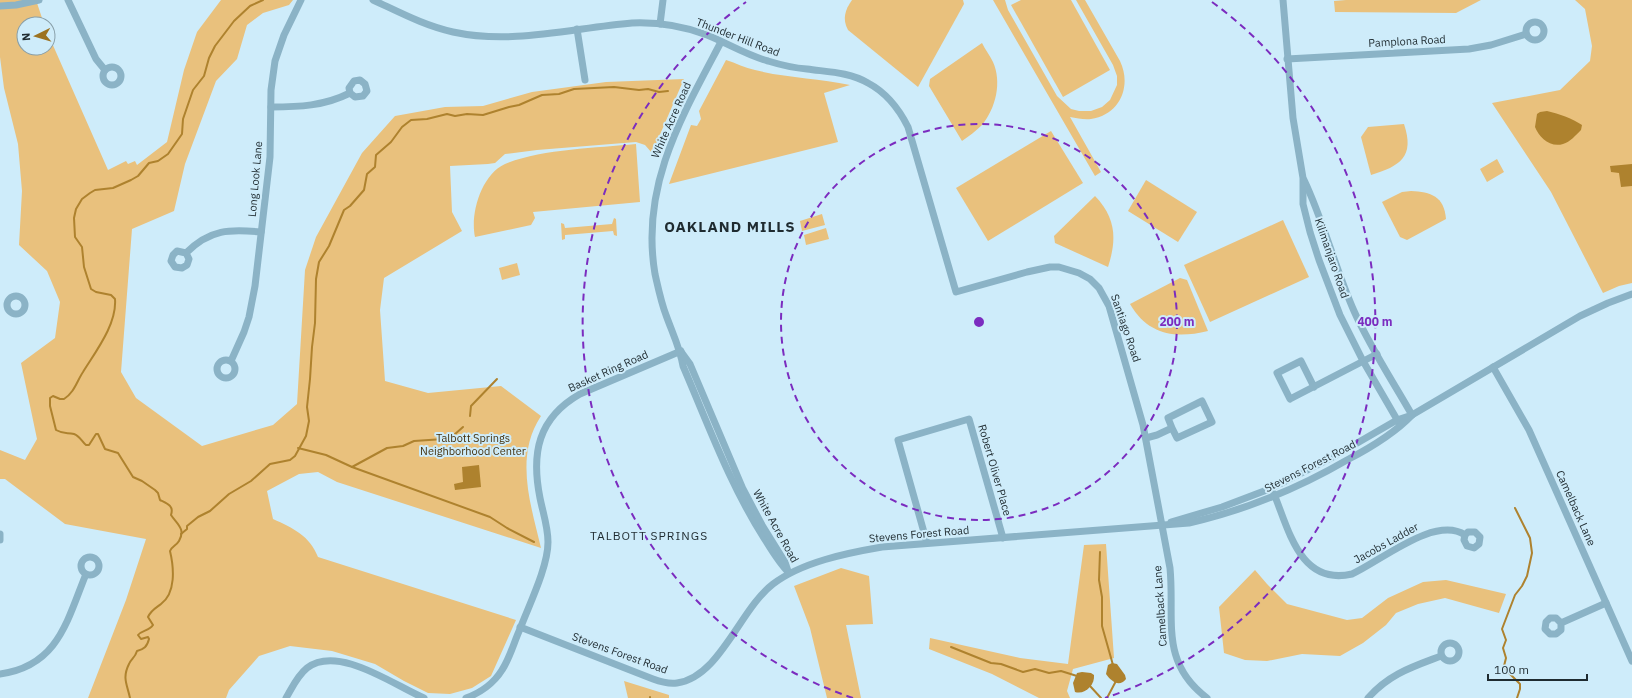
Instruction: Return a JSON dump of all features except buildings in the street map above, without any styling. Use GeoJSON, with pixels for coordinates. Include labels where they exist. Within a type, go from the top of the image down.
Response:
{"type":"FeatureCollection","features":[{"type":"Feature","properties":{"kind":"street"},"geometry":{"type":"LineString","coordinates":[[0,6],[16,5],[39,0]]}},
{"type":"Feature","properties":{"kind":"street"},"geometry":{"type":"LineString","coordinates":[[68,0],[96,59],[105,70]]}},
{"type":"Feature","properties":{"kind":"street","name":"Long Look Lane"},"geometry":{"type":"LineString","coordinates":[[231,361],[249,317],[255,286],[270,157],[271,90],[277,56],[284,35],[301,0]]}},
{"type":"Feature","properties":{"kind":"street","name":"Thunder Hill Road"},"geometry":{"type":"LineString","coordinates":[[373,0],[437,28],[469,35],[502,38],[632,23],[660,24],[689,30],[768,61],[857,77],[875,87],[894,104],[908,127],[956,292]]}},
{"type":"Feature","properties":{"kind":"street"},"geometry":{"type":"LineString","coordinates":[[660,24],[663,0]]}},
{"type":"Feature","properties":{"kind":"street","name":"Kilimanjaro Road"},"geometry":{"type":"LineString","coordinates":[[1283,0],[1292,118],[1303,178],[1303,204],[1319,260],[1340,315],[1363,361],[1399,423]]}},
{"type":"Feature","properties":{"kind":"street"},"geometry":{"type":"LineString","coordinates":[[577,29],[585,80]]}},
{"type":"Feature","properties":{"kind":"street","name":"Pamplona Road"},"geometry":{"type":"LineString","coordinates":[[1287,59],[1479,48],[1526,34]]}},
{"type":"Feature","properties":{"kind":"street","name":"White Acre Road"},"geometry":{"type":"LineString","coordinates":[[721,42],[672,142],[658,182],[654,200],[652,249],[655,274],[665,312],[681,351],[690,364],[730,461],[751,505],[785,562],[789,573]]}},
{"type":"Feature","properties":{"kind":"street"},"geometry":{"type":"LineString","coordinates":[[271,107],[317,105],[331,102],[350,94]]}},
{"type":"Feature","properties":{"kind":"street","name":"Kilimanjaro Road"},"geometry":{"type":"LineString","coordinates":[[1303,178],[1314,202],[1354,310],[1412,415]]}},
{"type":"Feature","properties":{"kind":"street"},"geometry":{"type":"LineString","coordinates":[[186,253],[199,241],[218,232],[237,230],[261,232]]}},
{"type":"Feature","properties":{"kind":"street","name":"Santiago Road"},"geometry":{"type":"LineString","coordinates":[[956,292],[1050,267],[1069,269],[1079,273],[1090,280],[1102,292],[1109,306],[1138,403],[1162,525]]}},
{"type":"Feature","properties":{"kind":"street","name":"Stevens Forest Road"},"geometry":{"type":"LineString","coordinates":[[1162,525],[1222,507],[1272,488],[1399,423],[1493,366],[1586,313],[1608,303],[1632,295]]}},
{"type":"Feature","properties":{"kind":"street","name":"Basket Ring Road"},"geometry":{"type":"LineString","coordinates":[[520,627],[548,553],[547,530],[536,470],[537,453],[544,430],[552,417],[567,402],[580,394],[681,351]]}},
{"type":"Feature","properties":{"kind":"street"},"geometry":{"type":"LineString","coordinates":[[1314,387],[1301,361],[1278,373],[1290,399],[1314,387],[1377,354]]}},
{"type":"Feature","properties":{"kind":"street","name":"Camelback Lane"},"geometry":{"type":"LineString","coordinates":[[1493,366],[1524,419],[1632,661]]}},
{"type":"Feature","properties":{"kind":"street"},"geometry":{"type":"LineString","coordinates":[[1202,401],[1212,422],[1177,438],[1172,428],[1168,418],[1202,401]]}},
{"type":"Feature","properties":{"kind":"street","name":"Robert Oliver Place"},"geometry":{"type":"LineString","coordinates":[[927,543],[898,440],[969,419],[1003,538]]}},
{"type":"Feature","properties":{"kind":"street","name":"Stevens Forest Road"},"geometry":{"type":"LineString","coordinates":[[520,627],[653,679],[667,683],[678,683],[702,673],[716,657],[764,591],[789,573],[830,559],[866,550],[927,543],[1189,523],[1210,518],[1250,507],[1276,497],[1344,463],[1399,423]]}},
{"type":"Feature","properties":{"kind":"street"},"geometry":{"type":"LineString","coordinates":[[1146,438],[1172,428]]}},
{"type":"Feature","properties":{"kind":"street","name":"Jacobs Ladder"},"geometry":{"type":"LineString","coordinates":[[1272,488],[1299,552],[1313,568],[1331,575],[1345,576],[1360,570],[1433,531],[1454,529],[1465,535]]}},
{"type":"Feature","properties":{"kind":"street","name":"Camelback Lane"},"geometry":{"type":"LineString","coordinates":[[1162,525],[1171,580],[1171,639],[1185,676],[1195,688],[1207,698]]}},
{"type":"Feature","properties":{"kind":"street"},"geometry":{"type":"LineString","coordinates":[[0,534],[0,540]]}},
{"type":"Feature","properties":{"kind":"street"},"geometry":{"type":"LineString","coordinates":[[0,674],[10,672],[30,664],[38,660],[52,648],[63,630],[86,574]]}},
{"type":"Feature","properties":{"kind":"street"},"geometry":{"type":"LineString","coordinates":[[1561,623],[1606,603]]}},
{"type":"Feature","properties":{"kind":"street"},"geometry":{"type":"LineString","coordinates":[[466,698],[488,685],[499,674],[509,656],[520,627]]}},
{"type":"Feature","properties":{"kind":"street"},"geometry":{"type":"LineString","coordinates":[[1368,698],[1382,683],[1401,671],[1441,656]]}},
{"type":"Feature","properties":{"kind":"street"},"geometry":{"type":"LineString","coordinates":[[286,698],[299,676],[307,668],[320,662],[330,661],[372,671],[424,698]]}},
{"type":"Feature","properties":{"kind":"green space","name":"Talbott Springs Neighborhood Center"},"geometry":{"type":"Polygon","coordinates":[[[0,0],[36,0],[41,16],[16,16],[16,56],[56,56],[56,52],[108,170],[126,161],[128,164],[135,161],[137,165],[167,142],[184,70],[197,32],[221,0],[293,0],[289,5],[263,13],[247,25],[237,59],[216,81],[185,164],[174,211],[132,229],[121,372],[136,398],[202,446],[273,425],[297,404],[305,270],[316,237],[362,153],[395,116],[445,107],[483,106],[532,92],[606,82],[684,79],[652,153],[645,145],[636,142],[505,154],[495,163],[450,166],[452,212],[462,231],[384,278],[380,310],[385,381],[428,393],[501,386],[541,416],[533,432],[528,448],[526,464],[529,498],[541,548],[337,482],[318,472],[299,474],[267,491],[273,519],[294,529],[306,538],[315,550],[318,557],[516,620],[491,676],[472,688],[450,694],[428,693],[375,664],[332,651],[290,646],[259,656],[229,690],[226,698],[88,698],[126,600],[146,539],[65,524],[5,479],[0,479],[0,450],[25,460],[37,439],[21,363],[55,338],[60,302],[47,271],[19,245],[22,191],[18,144],[4,88],[0,57],[0,0]]]}},
{"type":"Feature","properties":{"kind":"green space"},"geometry":{"type":"Polygon","coordinates":[[[852,0],[963,0],[964,4],[918,87],[848,30],[845,22],[845,15],[852,0]]]}},
{"type":"Feature","properties":{"kind":"green space"},"geometry":{"type":"Polygon","coordinates":[[[993,0],[1005,0],[1008,10],[1057,96],[1071,109],[1091,111],[1102,107],[1110,100],[1117,85],[1117,76],[1113,65],[1076,0],[1085,0],[1120,61],[1125,80],[1121,98],[1109,112],[1091,119],[1070,117],[1101,172],[1095,176],[993,0]]]}},
{"type":"Feature","properties":{"kind":"green space"},"geometry":{"type":"Polygon","coordinates":[[[1021,0],[1071,0],[1110,70],[1063,97],[1011,5],[1021,0]]]}},
{"type":"Feature","properties":{"kind":"green space"},"geometry":{"type":"Polygon","coordinates":[[[1481,0],[1456,13],[1335,12],[1334,1],[1481,0]]]}},
{"type":"Feature","properties":{"kind":"green space"},"geometry":{"type":"Polygon","coordinates":[[[1575,0],[1632,0],[1632,283],[1619,286],[1603,293],[1551,192],[1492,103],[1560,90],[1590,61],[1592,46],[1585,9],[1575,0]]]}},
{"type":"Feature","properties":{"kind":"green space"},"geometry":{"type":"Polygon","coordinates":[[[982,43],[996,70],[996,95],[991,111],[982,125],[962,141],[929,86],[930,79],[982,43]]]}},
{"type":"Feature","properties":{"kind":"green space"},"geometry":{"type":"Polygon","coordinates":[[[726,60],[767,73],[850,85],[824,93],[838,142],[669,184],[691,125],[697,126],[701,119],[699,111],[726,60]]]}},
{"type":"Feature","properties":{"kind":"green space"},"geometry":{"type":"Polygon","coordinates":[[[1404,124],[1408,145],[1406,152],[1397,164],[1371,175],[1361,137],[1368,127],[1404,124]]]}},
{"type":"Feature","properties":{"kind":"green space"},"geometry":{"type":"Polygon","coordinates":[[[1051,131],[1083,183],[988,241],[956,188],[1051,131]]]}},
{"type":"Feature","properties":{"kind":"green space"},"geometry":{"type":"Polygon","coordinates":[[[636,144],[640,202],[533,212],[535,218],[531,225],[475,237],[474,217],[479,196],[489,177],[505,164],[519,159],[552,152],[636,144]]]}},
{"type":"Feature","properties":{"kind":"green space"},"geometry":{"type":"Polygon","coordinates":[[[1497,159],[1504,172],[1487,182],[1480,169],[1497,159]]]}},
{"type":"Feature","properties":{"kind":"green space"},"geometry":{"type":"Polygon","coordinates":[[[1146,180],[1197,212],[1178,242],[1128,211],[1146,180]]]}},
{"type":"Feature","properties":{"kind":"green space"},"geometry":{"type":"Polygon","coordinates":[[[1411,191],[1430,194],[1439,200],[1445,211],[1446,219],[1407,240],[1400,237],[1382,202],[1402,192],[1411,191]]]}},
{"type":"Feature","properties":{"kind":"green space"},"geometry":{"type":"Polygon","coordinates":[[[1095,196],[1107,212],[1113,229],[1113,247],[1108,267],[1055,243],[1054,236],[1095,196]]]}},
{"type":"Feature","properties":{"kind":"green space"},"geometry":{"type":"Polygon","coordinates":[[[822,214],[825,225],[802,231],[800,221],[822,214]]]}},
{"type":"Feature","properties":{"kind":"green space"},"geometry":{"type":"Polygon","coordinates":[[[614,218],[616,219],[617,236],[614,235],[613,231],[565,235],[565,239],[562,240],[561,223],[564,224],[565,228],[612,224],[614,218]]]}},
{"type":"Feature","properties":{"kind":"green space"},"geometry":{"type":"Polygon","coordinates":[[[1283,220],[1309,277],[1210,322],[1184,265],[1283,220]]]}},
{"type":"Feature","properties":{"kind":"green space"},"geometry":{"type":"Polygon","coordinates":[[[826,228],[829,239],[806,245],[804,235],[826,228]]]}},
{"type":"Feature","properties":{"kind":"green space"},"geometry":{"type":"Polygon","coordinates":[[[517,263],[520,275],[502,280],[499,268],[517,263]]]}},
{"type":"Feature","properties":{"kind":"green space"},"geometry":{"type":"Polygon","coordinates":[[[1180,278],[1187,280],[1208,331],[1184,335],[1163,332],[1145,322],[1130,304],[1180,278]]]}},
{"type":"Feature","properties":{"kind":"green space"},"geometry":{"type":"Polygon","coordinates":[[[1106,544],[1114,658],[1073,669],[1067,691],[1070,698],[1039,698],[992,674],[929,649],[930,638],[1020,658],[1068,664],[1084,545],[1106,544]]]}},
{"type":"Feature","properties":{"kind":"green space"},"geometry":{"type":"Polygon","coordinates":[[[841,568],[869,576],[873,624],[846,625],[861,698],[827,698],[810,628],[794,586],[841,568]]]}},
{"type":"Feature","properties":{"kind":"green space"},"geometry":{"type":"Polygon","coordinates":[[[1255,570],[1287,604],[1347,620],[1362,618],[1388,598],[1423,582],[1446,580],[1506,594],[1499,613],[1445,598],[1418,604],[1396,613],[1386,625],[1363,643],[1340,656],[1302,654],[1267,661],[1245,660],[1224,653],[1219,607],[1255,570]]]}},
{"type":"Feature","properties":{"kind":"green space"},"geometry":{"type":"Polygon","coordinates":[[[624,681],[669,695],[669,698],[628,698],[624,681]]]}},
{"type":"Feature","properties":{"kind":"shaded area"},"geometry":{"type":"Polygon","coordinates":[[[1547,111],[1565,116],[1582,125],[1581,130],[1566,143],[1558,145],[1549,143],[1542,138],[1535,127],[1537,114],[1547,111]]]}},
{"type":"Feature","properties":{"kind":"shaded area"},"geometry":{"type":"Polygon","coordinates":[[[1632,164],[1632,186],[1621,187],[1619,173],[1611,172],[1610,166],[1632,164]]]}},
{"type":"Feature","properties":{"kind":"shaded area"},"geometry":{"type":"Polygon","coordinates":[[[479,465],[481,487],[455,490],[454,484],[463,482],[462,467],[479,465]]]}},
{"type":"Feature","properties":{"kind":"shaded area"},"geometry":{"type":"Polygon","coordinates":[[[1112,663],[1117,664],[1125,675],[1126,679],[1123,682],[1115,682],[1106,674],[1108,665],[1112,663]]]}},
{"type":"Feature","properties":{"kind":"shaded area"},"geometry":{"type":"Polygon","coordinates":[[[1077,673],[1091,673],[1094,675],[1094,679],[1091,686],[1086,691],[1079,693],[1075,692],[1073,683],[1077,673]]]}},
{"type":"Feature","properties":{"kind":"waterway"},"geometry":{"type":"LineString","coordinates":[[130,698],[125,677],[127,669],[137,651],[145,647],[148,642],[148,637],[141,639],[138,635],[153,625],[148,617],[149,615],[166,599],[169,593],[173,580],[170,551],[177,544],[182,533],[180,527],[171,515],[171,507],[160,500],[158,493],[155,490],[133,477],[118,453],[105,449],[98,434],[96,434],[89,445],[86,445],[76,435],[56,430],[50,406],[50,398],[53,396],[64,399],[73,390],[105,337],[113,318],[115,308],[115,299],[111,295],[96,292],[91,289],[84,267],[82,247],[75,237],[74,218],[76,209],[82,199],[90,193],[95,190],[113,188],[131,180],[138,176],[149,163],[158,161],[168,154],[182,134],[183,119],[193,90],[204,76],[209,58],[215,46],[234,21],[250,6],[263,0]]}},
{"type":"Feature","properties":{"kind":"waterway"},"geometry":{"type":"LineString","coordinates":[[181,534],[187,529],[187,526],[198,517],[210,511],[229,494],[251,481],[270,464],[290,460],[295,456],[306,436],[309,421],[307,407],[315,323],[316,279],[319,262],[329,246],[344,210],[350,206],[364,190],[367,174],[375,167],[376,155],[391,142],[402,127],[411,120],[427,119],[447,114],[455,116],[467,114],[483,115],[519,105],[542,95],[559,94],[574,89],[614,87],[639,90],[648,89],[659,92],[668,91]]}},
{"type":"Feature","properties":{"kind":"waterway"},"geometry":{"type":"LineString","coordinates":[[470,416],[471,406],[497,379]]}},
{"type":"Feature","properties":{"kind":"waterway"},"geometry":{"type":"LineString","coordinates":[[352,467],[387,448],[403,446],[414,441],[444,439],[454,435],[463,427]]}},
{"type":"Feature","properties":{"kind":"waterway"},"geometry":{"type":"LineString","coordinates":[[298,448],[326,455],[352,467],[490,517],[534,542]]}},
{"type":"Feature","properties":{"kind":"waterway"},"geometry":{"type":"LineString","coordinates":[[1515,508],[1530,538],[1532,553],[1527,576],[1515,595],[1502,629],[1506,640],[1503,648],[1506,658],[1504,666],[1520,684],[1517,698]]}},
{"type":"Feature","properties":{"kind":"waterway"},"geometry":{"type":"LineString","coordinates":[[1100,552],[1099,580],[1102,597],[1102,626],[1113,665]]}},
{"type":"Feature","properties":{"kind":"waterway"},"geometry":{"type":"LineString","coordinates":[[951,647],[991,663],[1001,664],[1023,672],[1035,669],[1049,673],[1061,671],[1077,676]]}},
{"type":"Feature","properties":{"kind":"waterway"},"geometry":{"type":"LineString","coordinates":[[1107,698],[1116,681]]}},
{"type":"Feature","properties":{"kind":"waterway"},"geometry":{"type":"LineString","coordinates":[[1090,686],[1101,698]]}},
{"type":"Feature","properties":{"kind":"district","name":"OAKLAND MILLS"},"geometry":{"type":"Point","coordinates":[730,226]}},
{"type":"Feature","properties":{"kind":"district","name":"TALBOTT SPRINGS"},"geometry":{"type":"Point","coordinates":[649,535]}}]}
